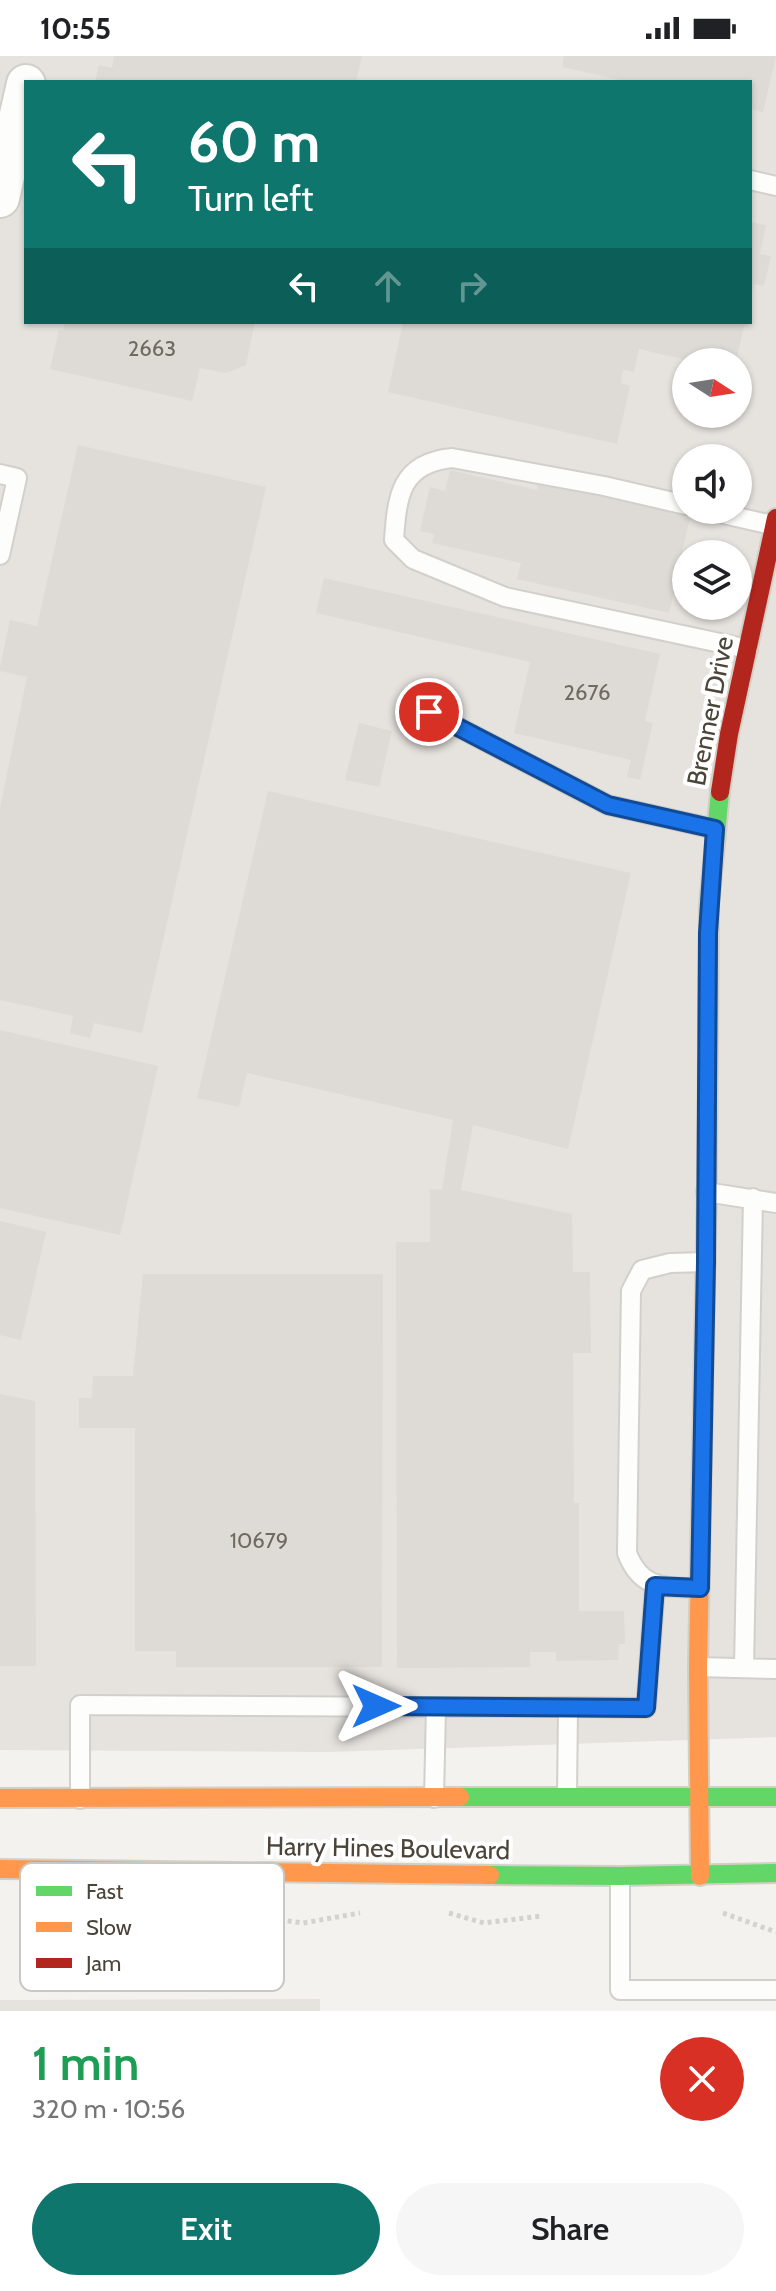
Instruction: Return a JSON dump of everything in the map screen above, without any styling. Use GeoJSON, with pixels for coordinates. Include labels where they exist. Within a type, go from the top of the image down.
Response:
{"type":"FeatureCollection","features":[{"type":"Feature","properties":{"kind":"main road","name":"Brenner Drive"},"geometry":{"type":"LineString","coordinates":[[700,1876],[698,1667],[709,905],[715,829],[729,734],[775,523]]}},
{"type":"Feature","properties":{"kind":"main road","name":"Harry Hines Boulevard"},"geometry":{"type":"LineString","coordinates":[[0,1798],[776,1797]]}},
{"type":"Feature","properties":{"kind":"main road","name":"Harry Hines Boulevard"},"geometry":{"type":"LineString","coordinates":[[0,1869],[20,1869]]}},
{"type":"Feature","properties":{"kind":"main road","name":"Harry Hines Boulevard"},"geometry":{"type":"LineString","coordinates":[[284,1872],[620,1876],[776,1873]]}},
{"type":"Feature","properties":{"kind":"street"},"geometry":{"type":"LineString","coordinates":[[27,80],[32,56]]}},
{"type":"Feature","properties":{"kind":"street"},"geometry":{"type":"LineString","coordinates":[[0,198],[18,156],[24,101]]}},
{"type":"Feature","properties":{"kind":"lane"},"geometry":{"type":"LineString","coordinates":[[752,180],[776,186]]}},
{"type":"Feature","properties":{"kind":"lane"},"geometry":{"type":"LineString","coordinates":[[672,502],[452,458],[430,460],[410,474],[397,505],[394,540],[413,559],[505,597],[748,649]]}},
{"type":"Feature","properties":{"kind":"lane"},"geometry":{"type":"LineString","coordinates":[[0,474],[17,478],[0,555]]}},
{"type":"Feature","properties":{"kind":"lane"},"geometry":{"type":"LineString","coordinates":[[752,519],[775,523]]}},
{"type":"Feature","properties":{"kind":"lane"},"geometry":{"type":"LineString","coordinates":[[429,712],[608,805],[715,829]]}},
{"type":"Feature","properties":{"kind":"lane"},"geometry":{"type":"LineString","coordinates":[[706,1192],[776,1203]]}},
{"type":"Feature","properties":{"kind":"lane"},"geometry":{"type":"LineString","coordinates":[[744,1668],[753,1198]]}},
{"type":"Feature","properties":{"kind":"lane"},"geometry":{"type":"LineString","coordinates":[[700,1588],[655,1586],[633,1569],[627,1553],[631,1291],[642,1270],[670,1263],[706,1262]]}},
{"type":"Feature","properties":{"kind":"lane"},"geometry":{"type":"LineString","coordinates":[[80,1799],[80,1705],[646,1708],[655,1586]]}},
{"type":"Feature","properties":{"kind":"lane"},"geometry":{"type":"LineString","coordinates":[[698,1667],[776,1669]]}},
{"type":"Feature","properties":{"kind":"lane"},"geometry":{"type":"LineString","coordinates":[[434,1798],[436,1707]]}},
{"type":"Feature","properties":{"kind":"lane"},"geometry":{"type":"LineString","coordinates":[[567,1797],[568,1707]]}},
{"type":"Feature","properties":{"kind":"lane"},"geometry":{"type":"LineString","coordinates":[[620,1876],[620,1990],[776,1990]]}},
{"type":"Feature","properties":{"kind":"path"},"geometry":{"type":"LineString","coordinates":[[708,1911],[776,1932]]}},
{"type":"Feature","properties":{"kind":"path"},"geometry":{"type":"LineString","coordinates":[[284,1920],[303,1923],[367,1912]]}},
{"type":"Feature","properties":{"kind":"path"},"geometry":{"type":"LineString","coordinates":[[445,1912],[484,1923],[554,1914]]}},
{"type":"Feature","properties":{"kind":"shaded area"},"geometry":{"type":"Polygon","coordinates":[[[0,56],[776,56],[776,1737],[327,1752],[0,1750],[0,56]]]}},
{"type":"Feature","properties":{"kind":"shaded area"},"geometry":{"type":"Polygon","coordinates":[[[320,1999],[320,2011],[0,2011],[0,2000],[320,1999]]]}},
{"type":"Feature","properties":{"kind":"building"},"geometry":{"type":"Polygon","coordinates":[[[114,56],[362,56],[356,80],[95,80],[99,65],[112,68],[114,56]]]}},
{"type":"Feature","properties":{"kind":"building"},"geometry":{"type":"Polygon","coordinates":[[[564,56],[776,56],[763,112],[752,109],[752,80],[620,80],[562,67],[564,56]]]}},
{"type":"Feature","properties":{"kind":"building"},"geometry":{"type":"Polygon","coordinates":[[[752,222],[766,225],[760,254],[771,256],[764,286],[754,284],[752,291],[752,222]]]}},
{"type":"Feature","properties":{"kind":"building"},"geometry":{"type":"Polygon","coordinates":[[[65,324],[255,324],[246,365],[226,373],[200,368],[192,401],[50,369],[59,330],[63,331],[65,324]]]}},
{"type":"Feature","properties":{"kind":"building"},"geometry":{"type":"Polygon","coordinates":[[[403,324],[745,324],[739,348],[672,348],[672,357],[639,349],[634,372],[623,370],[621,383],[630,386],[617,444],[388,392],[403,324]]]}},
{"type":"Feature","properties":{"kind":"building"},"geometry":{"type":"Polygon","coordinates":[[[78,445],[266,487],[142,1033],[94,1023],[90,1038],[70,1033],[73,1016],[0,1000],[0,808],[27,677],[0,671],[0,667],[10,620],[37,626],[78,445]]]}},
{"type":"Feature","properties":{"kind":"building"},"geometry":{"type":"Polygon","coordinates":[[[450,470],[537,490],[539,480],[672,510],[672,524],[689,524],[685,540],[672,540],[672,601],[669,613],[517,579],[521,563],[432,543],[434,534],[420,531],[430,487],[445,491],[450,470]]]}},
{"type":"Feature","properties":{"kind":"building"},"geometry":{"type":"Polygon","coordinates":[[[324,578],[660,654],[645,721],[653,723],[640,780],[627,777],[631,760],[514,733],[530,662],[316,613],[324,578]]]}},
{"type":"Feature","properties":{"kind":"building"},"geometry":{"type":"Polygon","coordinates":[[[359,723],[392,731],[379,787],[345,780],[359,723]]]}},
{"type":"Feature","properties":{"kind":"building"},"geometry":{"type":"Polygon","coordinates":[[[268,791],[631,873],[568,1149],[473,1125],[461,1190],[572,1214],[573,1272],[590,1272],[591,1353],[573,1353],[574,1503],[579,1503],[579,1611],[624,1611],[625,1644],[619,1644],[618,1660],[556,1661],[556,1652],[530,1652],[530,1667],[397,1668],[396,1242],[430,1242],[430,1189],[442,1190],[453,1120],[247,1073],[239,1107],[197,1098],[268,791]]]}},
{"type":"Feature","properties":{"kind":"building"},"geometry":{"type":"Polygon","coordinates":[[[0,1030],[158,1066],[120,1235],[0,1208],[0,1030]]]}},
{"type":"Feature","properties":{"kind":"building"},"geometry":{"type":"Polygon","coordinates":[[[0,1221],[46,1232],[21,1340],[0,1335],[0,1221]]]}},
{"type":"Feature","properties":{"kind":"building"},"geometry":{"type":"Polygon","coordinates":[[[143,1274],[383,1274],[382,1667],[176,1667],[176,1651],[135,1651],[135,1428],[79,1428],[79,1398],[92,1398],[93,1376],[133,1376],[143,1274]]]}},
{"type":"Feature","properties":{"kind":"building"},"geometry":{"type":"Polygon","coordinates":[[[0,1394],[35,1401],[36,1666],[0,1666],[0,1394]]]}},
{"type":"Feature","properties":{"kind":"traffic: fast"},"geometry":{"type":"LineString","coordinates":[[707,1185],[709,905],[720,792]]}},
{"type":"Feature","properties":{"kind":"traffic: fast"},"geometry":{"type":"LineString","coordinates":[[460,1797],[776,1797]]}},
{"type":"Feature","properties":{"kind":"traffic: fast"},"geometry":{"type":"LineString","coordinates":[[490,1875],[776,1873]]}},
{"type":"Feature","properties":{"kind":"traffic: slow"},"geometry":{"type":"LineString","coordinates":[[700,1876],[698,1667],[707,1185]]}},
{"type":"Feature","properties":{"kind":"traffic: slow"},"geometry":{"type":"LineString","coordinates":[[0,1798],[460,1797]]}},
{"type":"Feature","properties":{"kind":"traffic: slow"},"geometry":{"type":"LineString","coordinates":[[0,1869],[20,1869]]}},
{"type":"Feature","properties":{"kind":"traffic: slow"},"geometry":{"type":"LineString","coordinates":[[284,1872],[490,1875]]}},
{"type":"Feature","properties":{"kind":"traffic: jam"},"geometry":{"type":"LineString","coordinates":[[720,792],[729,734],[776,518]]}},
{"type":"Feature","properties":{"kind":"route"},"geometry":{"type":"LineString","coordinates":[[376,1706],[646,1708],[655,1586],[700,1588],[708,933],[715,829],[608,805],[429,712]]}}]}
